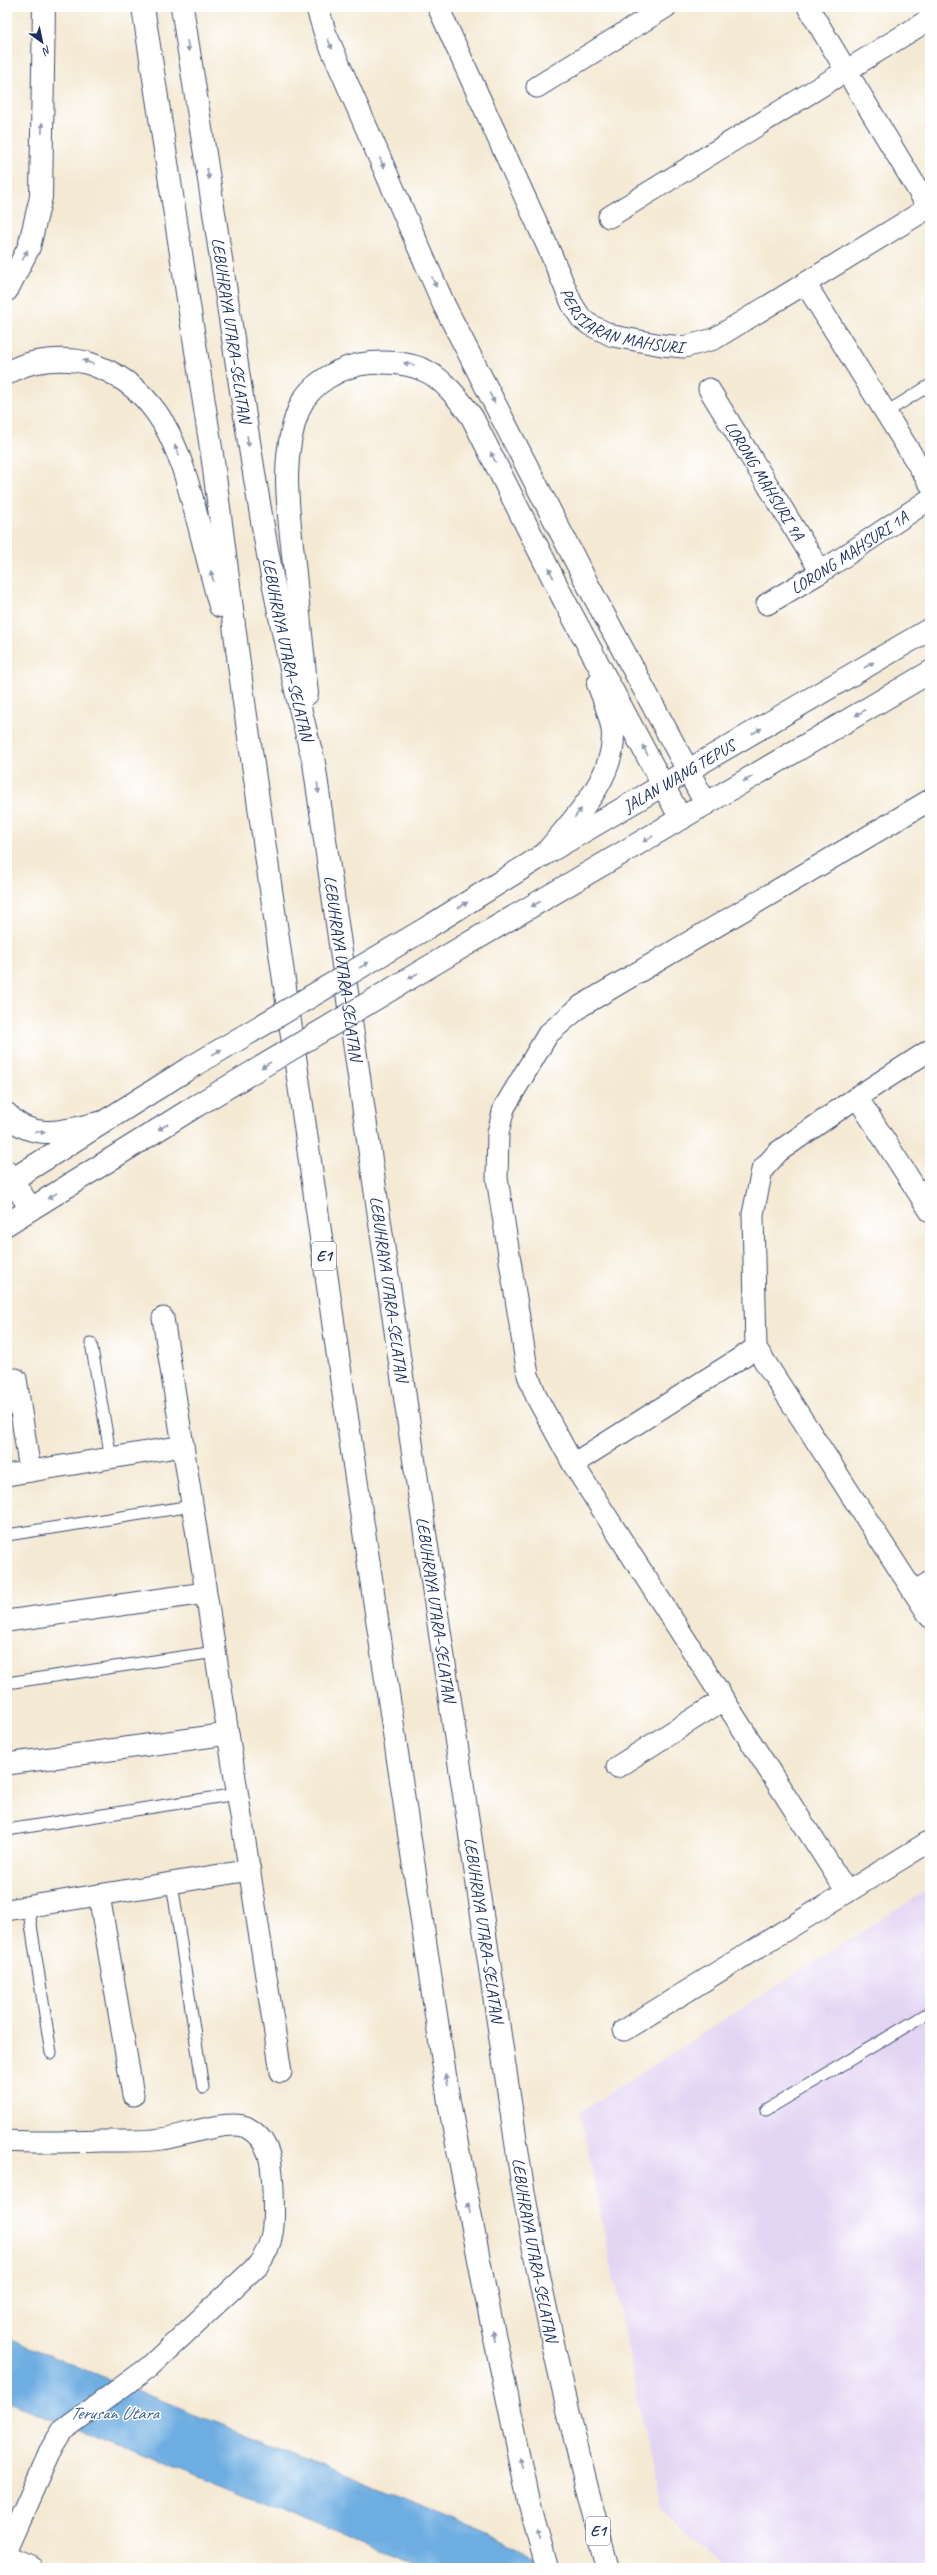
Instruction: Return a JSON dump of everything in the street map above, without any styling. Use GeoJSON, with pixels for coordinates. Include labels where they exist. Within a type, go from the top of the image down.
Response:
{"type":"FeatureCollection","features":[{"type":"Feature","properties":{"kind":"main road"},"geometry":{"type":"LineString","coordinates":[[7,290],[29,247],[41,197],[44,7]]}},
{"type":"Feature","properties":{"kind":"main road","name":"E1"},"geometry":{"type":"LineString","coordinates":[[143,7],[213,461],[243,695],[342,1384],[450,2102],[484,2291],[529,2501],[548,2568]]}},
{"type":"Feature","properties":{"kind":"main road","name":"LEBUHRAYA UTARA–SELATAN"},"geometry":{"type":"LineString","coordinates":[[182,7],[260,512],[290,671],[314,763],[414,1460],[523,2189],[537,2272],[588,2493],[608,2568]]}},
{"type":"Feature","properties":{"kind":"main road"},"geometry":{"type":"LineString","coordinates":[[317,7],[325,33],[444,305],[687,772],[706,804]]}},
{"type":"Feature","properties":{"kind":"main road"},"geometry":{"type":"LineString","coordinates":[[7,374],[13,370],[50,359],[84,360],[121,378],[148,401],[165,425],[179,453],[243,695]]}},
{"type":"Feature","properties":{"kind":"main road"},"geometry":{"type":"LineString","coordinates":[[314,763],[286,484],[289,444],[299,408],[318,385],[337,372],[360,364],[394,361],[418,366],[437,378],[456,395],[472,417],[564,600],[681,819]]}},
{"type":"Feature","properties":{"kind":"main road"},"geometry":{"type":"LineString","coordinates":[[545,854],[594,793],[608,763],[613,734],[604,699],[564,600]]}},
{"type":"Feature","properties":{"kind":"main road","name":"JALAN WANG TEPUS"},"geometry":{"type":"LineString","coordinates":[[9,1178],[183,1072],[430,926],[545,854],[930,629]]}},
{"type":"Feature","properties":{"kind":"main road"},"geometry":{"type":"LineString","coordinates":[[7,1224],[196,1106],[447,956],[930,672]]}},
{"type":"Feature","properties":{"kind":"main road"},"geometry":{"type":"LineString","coordinates":[[7,1114],[16,1124],[34,1133],[50,1132],[103,1122]]}},
{"type":"Feature","properties":{"kind":"main road"},"geometry":{"type":"LineString","coordinates":[[9,1178],[31,1209]]}},
{"type":"Feature","properties":{"kind":"street","name":"PERSIARAN MAHSURI"},"geometry":{"type":"LineString","coordinates":[[438,7],[547,245],[572,304],[581,318],[590,325],[613,336],[662,345],[689,346],[714,339],[930,208]]}},
{"type":"Feature","properties":{"kind":"street"},"geometry":{"type":"LineString","coordinates":[[537,87],[666,7]]}},
{"type":"Feature","properties":{"kind":"street"},"geometry":{"type":"LineString","coordinates":[[808,7],[930,208]]}},
{"type":"Feature","properties":{"kind":"street"},"geometry":{"type":"LineString","coordinates":[[609,217],[930,20]]}},
{"type":"Feature","properties":{"kind":"street"},"geometry":{"type":"LineString","coordinates":[[806,283],[930,484]]}},
{"type":"Feature","properties":{"kind":"street","name":"LORONG MAHSURI 9A"},"geometry":{"type":"LineString","coordinates":[[709,389],[821,572]]}},
{"type":"Feature","properties":{"kind":"street","name":"LORONG MAHSURI 1A"},"geometry":{"type":"LineString","coordinates":[[767,604],[821,572],[930,499]]}},
{"type":"Feature","properties":{"kind":"street"},"geometry":{"type":"LineString","coordinates":[[847,1892],[573,1464],[538,1398],[528,1376],[524,1355],[497,1178],[498,1133],[504,1108],[548,1034],[581,1006],[930,800]]}},
{"type":"Feature","properties":{"kind":"street"},"geometry":{"type":"LineString","coordinates":[[930,1050],[857,1096],[778,1152],[762,1170],[753,1214],[756,1348],[922,1587],[930,1617]]}},
{"type":"Feature","properties":{"kind":"street"},"geometry":{"type":"LineString","coordinates":[[857,1096],[930,1211]]}},
{"type":"Feature","properties":{"kind":"street"},"geometry":{"type":"LineString","coordinates":[[163,1318],[281,2072]]}},
{"type":"Feature","properties":{"kind":"street"},"geometry":{"type":"LineString","coordinates":[[573,1464],[756,1348]]}},
{"type":"Feature","properties":{"kind":"street"},"geometry":{"type":"LineString","coordinates":[[16,1380],[30,1471]]}},
{"type":"Feature","properties":{"kind":"street"},"geometry":{"type":"LineString","coordinates":[[7,1475],[183,1446]]}},
{"type":"Feature","properties":{"kind":"street"},"geometry":{"type":"LineString","coordinates":[[7,1621],[205,1593]]}},
{"type":"Feature","properties":{"kind":"street"},"geometry":{"type":"LineString","coordinates":[[617,1766],[723,1700]]}},
{"type":"Feature","properties":{"kind":"street"},"geometry":{"type":"LineString","coordinates":[[7,1764],[228,1734]]}},
{"type":"Feature","properties":{"kind":"street"},"geometry":{"type":"LineString","coordinates":[[624,2030],[930,1841]]}},
{"type":"Feature","properties":{"kind":"street"},"geometry":{"type":"LineString","coordinates":[[7,1910],[250,1870]]}},
{"type":"Feature","properties":{"kind":"street"},"geometry":{"type":"LineString","coordinates":[[99,1895],[133,2095]]}},
{"type":"Feature","properties":{"kind":"street"},"geometry":{"type":"LineString","coordinates":[[7,2140],[54,2142],[161,2139],[224,2126],[244,2126],[258,2135],[266,2144],[272,2168],[274,2216],[272,2237],[266,2256],[249,2274],[149,2367],[62,2431],[57,2437],[7,2548]]}},
{"type":"Feature","properties":{"kind":"street"},"geometry":{"type":"LineString","coordinates":[[7,2557],[33,2568]]}},
{"type":"Feature","properties":{"kind":"lane"},"geometry":{"type":"LineString","coordinates":[[885,413],[930,385]]}},
{"type":"Feature","properties":{"kind":"lane"},"geometry":{"type":"LineString","coordinates":[[91,1343],[111,1458]]}},
{"type":"Feature","properties":{"kind":"lane"},"geometry":{"type":"LineString","coordinates":[[7,1535],[192,1506]]}},
{"type":"Feature","properties":{"kind":"lane"},"geometry":{"type":"LineString","coordinates":[[7,1683],[215,1652]]}},
{"type":"Feature","properties":{"kind":"lane"},"geometry":{"type":"LineString","coordinates":[[7,1830],[237,1794]]}},
{"type":"Feature","properties":{"kind":"lane"},"geometry":{"type":"LineString","coordinates":[[172,1883],[203,2088]]}},
{"type":"Feature","properties":{"kind":"lane"},"geometry":{"type":"LineString","coordinates":[[28,1906],[51,2053]]}},
{"type":"Feature","properties":{"kind":"lane"},"geometry":{"type":"LineString","coordinates":[[766,2110],[930,2012]]}},
{"type":"Feature","properties":{"kind":"shaded area"},"geometry":{"type":"Polygon","coordinates":[[[930,1888],[930,2568],[728,2568],[660,2509],[580,2112],[930,1888]]]}},
{"type":"Feature","properties":{"kind":"water","name":"Terusan Utara"},"geometry":{"type":"Polygon","coordinates":[[[7,2338],[490,2533],[555,2568],[420,2568],[7,2401],[7,2338]]]}}]}
